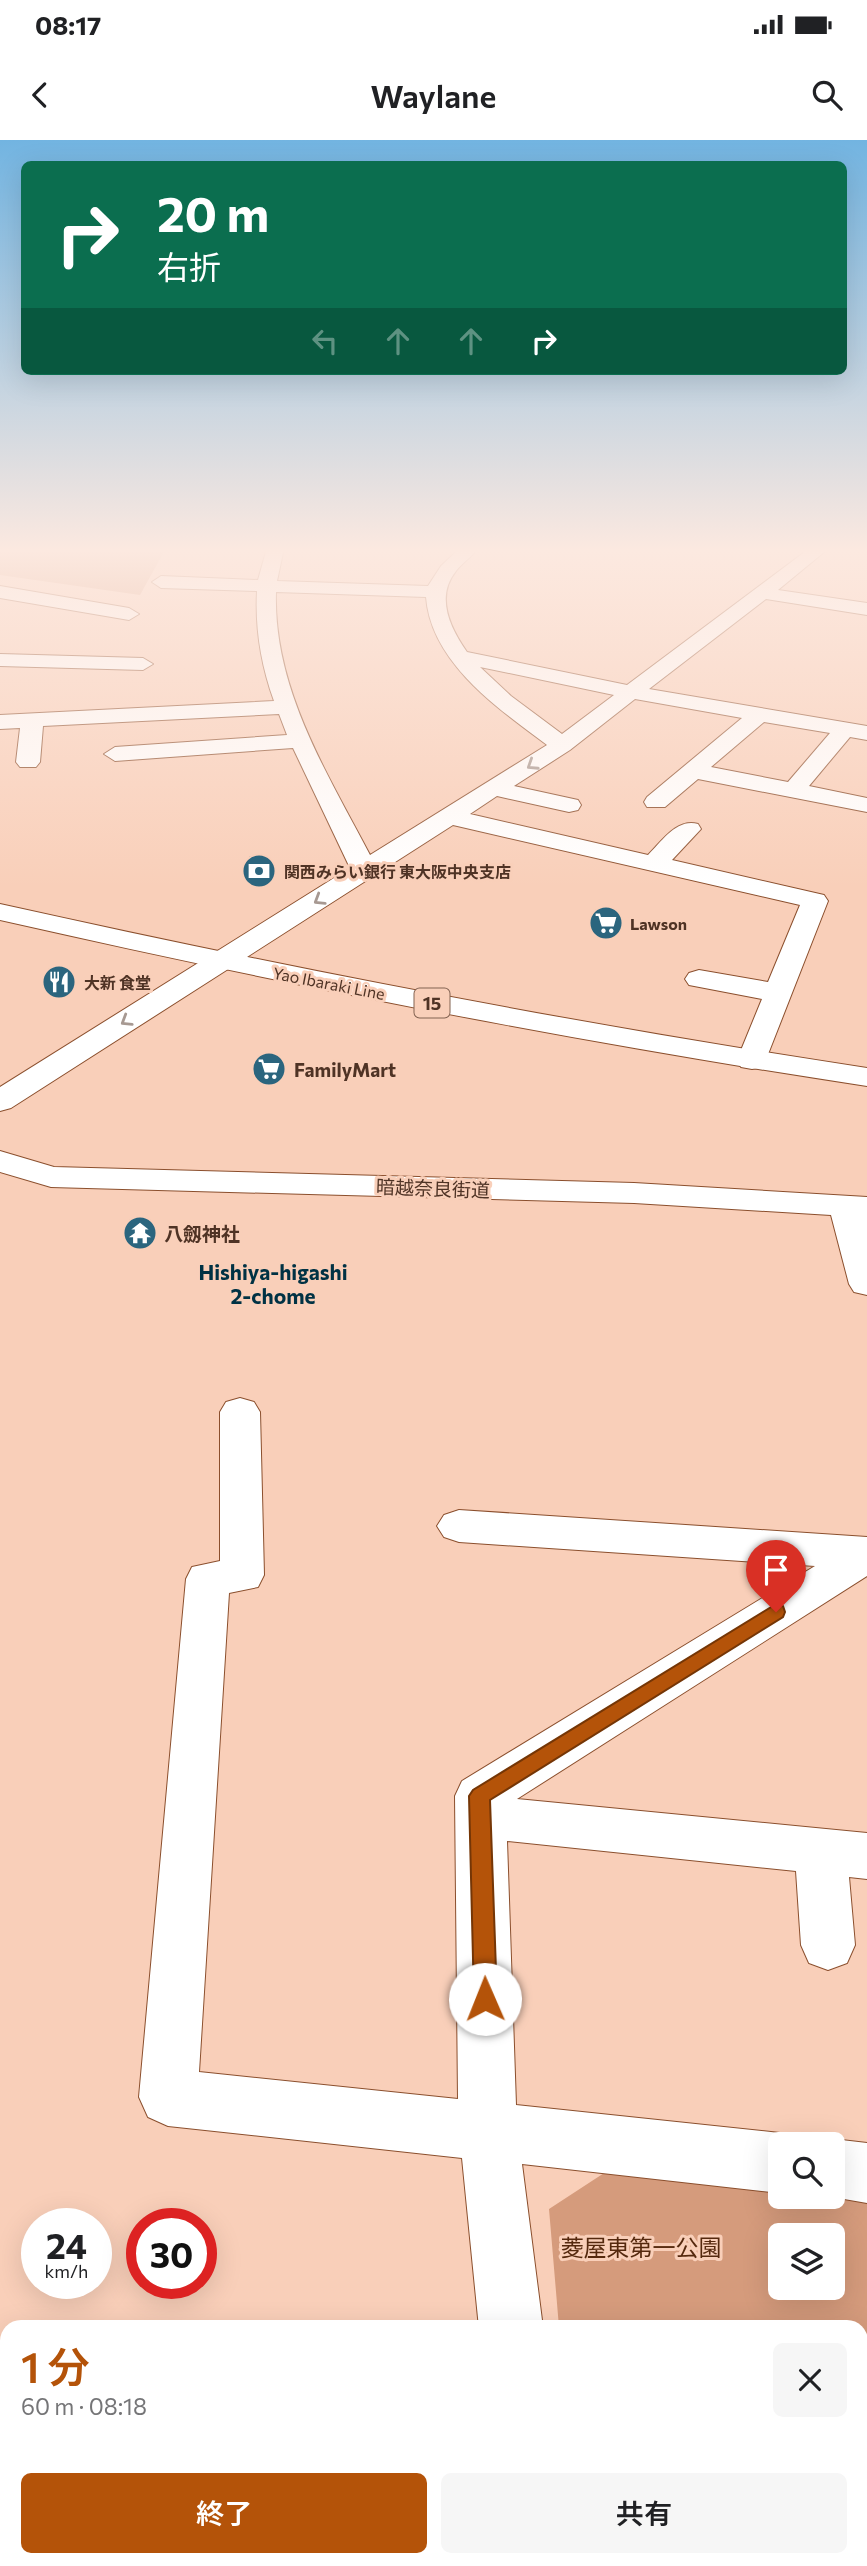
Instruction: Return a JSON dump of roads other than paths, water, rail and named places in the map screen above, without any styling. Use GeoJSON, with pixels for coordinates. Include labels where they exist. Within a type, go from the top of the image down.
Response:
{"type":"FeatureCollection","features":[{"type":"Feature","properties":{"kind":"street"},"geometry":{"type":"LineString","coordinates":[[43,661],[143,664]]}},
{"type":"Feature","properties":{"kind":"street"},"geometry":{"type":"LineString","coordinates":[[274,661],[285,707],[365,871]]}},
{"type":"Feature","properties":{"kind":"street"},"geometry":{"type":"LineString","coordinates":[[466,661],[478,677],[562,745]]}},
{"type":"Feature","properties":{"kind":"street"},"geometry":{"type":"LineString","coordinates":[[483,661],[635,693],[857,727]]}},
{"type":"Feature","properties":{"kind":"street"},"geometry":{"type":"LineString","coordinates":[[0,1101],[496,789],[562,745],[676,661]]}},
{"type":"Feature","properties":{"kind":"street"},"geometry":{"type":"LineString","coordinates":[[0,722],[285,707]]}},
{"type":"Feature","properties":{"kind":"street"},"geometry":{"type":"LineString","coordinates":[[656,802],[760,714]]}},
{"type":"Feature","properties":{"kind":"street"},"geometry":{"type":"LineString","coordinates":[[28,762],[32,721]]}},
{"type":"Feature","properties":{"kind":"street"},"geometry":{"type":"LineString","coordinates":[[793,791],[857,727]]}},
{"type":"Feature","properties":{"kind":"street"},"geometry":{"type":"LineString","coordinates":[[115,754],[302,741]]}},
{"type":"Feature","properties":{"kind":"street"},"geometry":{"type":"LineString","coordinates":[[694,771],[867,805]]}},
{"type":"Feature","properties":{"kind":"street"},"geometry":{"type":"LineString","coordinates":[[496,789],[569,805]]}},
{"type":"Feature","properties":{"kind":"street"},"geometry":{"type":"LineString","coordinates":[[452,817],[814,901],[752,1060]]}},
{"type":"Feature","properties":{"kind":"street"},"geometry":{"type":"LineString","coordinates":[[653,864],[689,829]]}},
{"type":"Feature","properties":{"kind":"street","name":"Yao Ibaraki Line"},"geometry":{"type":"LineString","coordinates":[[0,912],[221,962],[571,1030],[867,1077]]}},
{"type":"Feature","properties":{"kind":"street"},"geometry":{"type":"LineString","coordinates":[[699,979],[779,992]]}},
{"type":"Feature","properties":{"kind":"street","name":"暗越奈良街道"},"geometry":{"type":"LineString","coordinates":[[0,1161],[51,1177],[635,1193],[856,1206]]}},
{"type":"Feature","properties":{"kind":"street"},"geometry":{"type":"LineString","coordinates":[[856,1206],[867,1284]]}},
{"type":"Feature","properties":{"kind":"street"},"geometry":{"type":"LineString","coordinates":[[240,1412],[242,1575],[208,1579],[168,2097],[488,2129],[768,2162]]}},
{"type":"Feature","properties":{"kind":"street"},"geometry":{"type":"LineString","coordinates":[[459,1527],[867,1554]]}},
{"type":"Feature","properties":{"kind":"street"},"geometry":{"type":"LineString","coordinates":[[510,2320],[488,2129],[480,1796],[867,1554]]}},
{"type":"Feature","properties":{"kind":"street"},"geometry":{"type":"LineString","coordinates":[[481,1817],[844,1854],[828,1945]]}},
{"type":"Feature","properties":{"kind":"street"},"geometry":{"type":"LineString","coordinates":[[845,2170],[867,2173]]}},
{"type":"Feature","properties":{"kind":"place","name":"関西みらい銀行 東大阪中央支店"},"geometry":{"type":"Point","coordinates":[259,871]}},
{"type":"Feature","properties":{"kind":"place","name":"Lawson"},"geometry":{"type":"Point","coordinates":[606,923]}},
{"type":"Feature","properties":{"kind":"place","name":"大新 食堂"},"geometry":{"type":"Point","coordinates":[59,982]}},
{"type":"Feature","properties":{"kind":"place","name":"FamilyMart"},"geometry":{"type":"Point","coordinates":[269,1069]}},
{"type":"Feature","properties":{"kind":"place","name":"八劔神社"},"geometry":{"type":"Point","coordinates":[140,1233]}},
{"type":"Feature","properties":{"kind":"district","name":"Hishiya-higashi 2-chome"},"geometry":{"type":"Point","coordinates":[273,1283]}},
{"type":"Feature","properties":{"kind":"park label","name":"菱屋東第一公園"},"geometry":{"type":"Point","coordinates":[641,2247]}}]}
